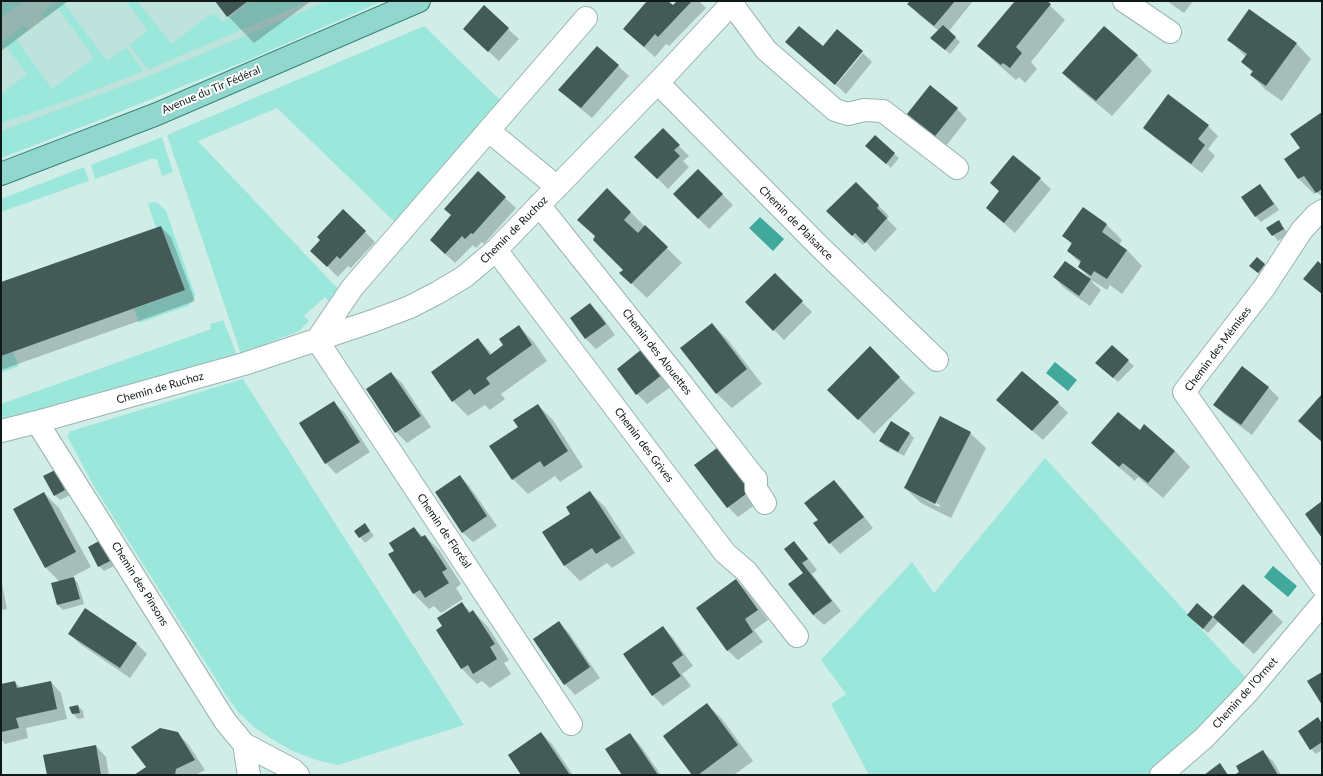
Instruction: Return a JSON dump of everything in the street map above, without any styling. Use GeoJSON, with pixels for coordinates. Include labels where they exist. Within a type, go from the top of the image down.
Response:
{"type":"FeatureCollection","features":[{"type":"Feature","properties":{"kind":"main road","name":"Avenue du Tir Fédéral"},"geometry":{"type":"LineString","coordinates":[[1,174],[157,114],[419,1]]}},
{"type":"Feature","properties":{"kind":"street"},"geometry":{"type":"LineString","coordinates":[[1124,1],[1170,32]]}},
{"type":"Feature","properties":{"kind":"street"},"geometry":{"type":"LineString","coordinates":[[733,2],[766,50],[835,110],[848,114],[864,110],[883,111],[957,168]]}},
{"type":"Feature","properties":{"kind":"street","name":"Chemin de Ruchoz"},"geometry":{"type":"LineString","coordinates":[[1,431],[244,364],[410,307],[437,293],[464,277],[496,250],[658,83],[733,2]]}},
{"type":"Feature","properties":{"kind":"street"},"geometry":{"type":"LineString","coordinates":[[317,340],[352,288],[586,18]]}},
{"type":"Feature","properties":{"kind":"street","name":"Chemin de Plaisance"},"geometry":{"type":"LineString","coordinates":[[658,83],[819,246],[937,360]]}},
{"type":"Feature","properties":{"kind":"street","name":"Chemin de Ruchoz"},"geometry":{"type":"LineString","coordinates":[[489,130],[557,187]]}},
{"type":"Feature","properties":{"kind":"street","name":"Chemin des Alouettes"},"geometry":{"type":"LineString","coordinates":[[539,205],[756,479],[756,489],[766,503]]}},
{"type":"Feature","properties":{"kind":"street","name":"Chemin des Mémises"},"geometry":{"type":"LineString","coordinates":[[1322,211],[1316,215],[1302,230],[1264,288],[1184,392],[1322,586]]}},
{"type":"Feature","properties":{"kind":"street","name":"Chemin des Grives"},"geometry":{"type":"LineString","coordinates":[[496,250],[725,553],[746,571],[797,636]]}},
{"type":"Feature","properties":{"kind":"street","name":"Chemin de Floréal"},"geometry":{"type":"LineString","coordinates":[[317,340],[571,724]]}},
{"type":"Feature","properties":{"kind":"street","name":"Chemin des Pinsons"},"geometry":{"type":"LineString","coordinates":[[37,422],[225,721],[244,744],[293,770],[298,775]]}},
{"type":"Feature","properties":{"kind":"street","name":"Chemin de l'Ormet"},"geometry":{"type":"LineString","coordinates":[[1161,775],[1210,732],[1248,692],[1322,604]]}},
{"type":"Feature","properties":{"kind":"street","name":"Chemin des Pinsons"},"geometry":{"type":"LineString","coordinates":[[244,744],[250,775]]}},
{"type":"Feature","properties":{"kind":"shaded area"},"geometry":{"type":"Polygon","coordinates":[[[1,1],[360,1],[1,138],[1,1]]]}},
{"type":"Feature","properties":{"kind":"shaded area"},"geometry":{"type":"Polygon","coordinates":[[[5,1],[24,1],[1,18],[1,4],[5,1]]]}},
{"type":"Feature","properties":{"kind":"shaded area"},"geometry":{"type":"Polygon","coordinates":[[[58,1],[68,1],[64,4],[107,61],[126,47],[142,69],[141,72],[64,102],[1,123],[1,94],[27,74],[6,46],[1,49],[1,43],[24,25],[28,30],[16,39],[52,89],[94,58],[58,8],[45,18],[41,13],[58,1]]]}},
{"type":"Feature","properties":{"kind":"shaded area"},"geometry":{"type":"Polygon","coordinates":[[[126,1],[137,1],[172,44],[206,17],[214,13],[223,22],[251,1],[309,1],[149,69],[129,45],[148,31],[126,1]]]}},
{"type":"Feature","properties":{"kind":"shaded area"},"geometry":{"type":"Polygon","coordinates":[[[327,1],[383,1],[253,58],[1,158],[1,131],[147,77],[327,1]]]}},
{"type":"Feature","properties":{"kind":"shaded area"},"geometry":{"type":"Polygon","coordinates":[[[424,26],[504,104],[398,225],[277,108],[198,141],[340,291],[329,302],[325,297],[304,316],[309,321],[299,331],[241,354],[167,135],[424,26]]]}},
{"type":"Feature","properties":{"kind":"shaded area"},"geometry":{"type":"Polygon","coordinates":[[[162,137],[173,172],[162,176],[157,159],[151,159],[95,179],[91,165],[162,137]]]}},
{"type":"Feature","properties":{"kind":"shaded area"},"geometry":{"type":"Polygon","coordinates":[[[84,167],[89,181],[1,212],[1,199],[84,167]]]}},
{"type":"Feature","properties":{"kind":"shaded area"},"geometry":{"type":"Polygon","coordinates":[[[152,202],[158,203],[166,211],[195,295],[188,306],[139,323],[134,309],[185,290],[161,226],[156,228],[148,204],[152,202]]]}},
{"type":"Feature","properties":{"kind":"shaded area"},"geometry":{"type":"Polygon","coordinates":[[[760,217],[784,239],[773,251],[749,228],[760,217]]]}},
{"type":"Feature","properties":{"kind":"shaded area"},"geometry":{"type":"Polygon","coordinates":[[[223,320],[238,357],[1,422],[1,404],[211,329],[210,324],[223,320]]]}},
{"type":"Feature","properties":{"kind":"shaded area"},"geometry":{"type":"Polygon","coordinates":[[[13,352],[19,366],[1,373],[1,356],[13,352]]]}},
{"type":"Feature","properties":{"kind":"shaded area"},"geometry":{"type":"Polygon","coordinates":[[[1055,362],[1077,380],[1068,391],[1046,373],[1055,362]]]}},
{"type":"Feature","properties":{"kind":"shaded area"},"geometry":{"type":"Polygon","coordinates":[[[243,379],[464,725],[338,765],[316,760],[293,751],[254,727],[239,713],[226,695],[95,488],[67,436],[71,431],[243,379]]]}},
{"type":"Feature","properties":{"kind":"shaded area"},"geometry":{"type":"Polygon","coordinates":[[[1045,458],[1248,680],[1215,715],[1149,775],[869,775],[831,704],[846,694],[821,660],[912,562],[934,593],[1045,458]]]}},
{"type":"Feature","properties":{"kind":"shaded area"},"geometry":{"type":"Polygon","coordinates":[[[1273,566],[1297,586],[1288,597],[1264,577],[1273,566]]]}},
{"type":"Feature","properties":{"kind":"building"},"geometry":{"type":"Polygon","coordinates":[[[215,1],[248,1],[227,17],[215,1]]]}},
{"type":"Feature","properties":{"kind":"building"},"geometry":{"type":"Polygon","coordinates":[[[647,1],[668,1],[673,5],[677,1],[692,1],[658,37],[655,34],[644,47],[623,29],[647,1]]]}},
{"type":"Feature","properties":{"kind":"building"},"geometry":{"type":"Polygon","coordinates":[[[910,1],[955,1],[934,26],[907,4],[910,1]]]}},
{"type":"Feature","properties":{"kind":"building"},"geometry":{"type":"Polygon","coordinates":[[[1015,1],[1047,1],[1051,4],[1016,47],[1022,53],[1010,68],[1003,63],[1001,65],[977,46],[1015,1]]]}},
{"type":"Feature","properties":{"kind":"building"},"geometry":{"type":"Polygon","coordinates":[[[484,5],[509,28],[488,52],[463,29],[484,5]]]}},
{"type":"Feature","properties":{"kind":"building"},"geometry":{"type":"Polygon","coordinates":[[[1249,9],[1297,43],[1266,86],[1250,75],[1253,71],[1241,62],[1247,54],[1227,40],[1249,9]]]}},
{"type":"Feature","properties":{"kind":"building"},"geometry":{"type":"Polygon","coordinates":[[[943,25],[956,37],[945,50],[930,38],[943,25]]]}},
{"type":"Feature","properties":{"kind":"building"},"geometry":{"type":"Polygon","coordinates":[[[799,26],[823,46],[837,29],[863,51],[835,85],[785,42],[799,26]]]}},
{"type":"Feature","properties":{"kind":"building"},"geometry":{"type":"Polygon","coordinates":[[[1104,26],[1138,55],[1096,101],[1062,73],[1104,26]]]}},
{"type":"Feature","properties":{"kind":"building"},"geometry":{"type":"Polygon","coordinates":[[[597,46],[619,65],[581,108],[558,90],[597,46]]]}},
{"type":"Feature","properties":{"kind":"building"},"geometry":{"type":"Polygon","coordinates":[[[930,85],[958,108],[935,136],[907,114],[930,85]]]}},
{"type":"Feature","properties":{"kind":"building"},"geometry":{"type":"Polygon","coordinates":[[[1168,94],[1209,125],[1198,139],[1205,145],[1191,164],[1143,128],[1168,94]]]}},
{"type":"Feature","properties":{"kind":"building"},"geometry":{"type":"Polygon","coordinates":[[[1322,112],[1322,189],[1316,193],[1304,176],[1298,179],[1284,159],[1300,148],[1290,134],[1322,112]]]}},
{"type":"Feature","properties":{"kind":"building"},"geometry":{"type":"Polygon","coordinates":[[[663,128],[680,145],[674,150],[680,156],[657,179],[634,157],[663,128]]]}},
{"type":"Feature","properties":{"kind":"building"},"geometry":{"type":"Polygon","coordinates":[[[875,135],[895,153],[886,164],[865,146],[875,135]]]}},
{"type":"Feature","properties":{"kind":"building"},"geometry":{"type":"Polygon","coordinates":[[[1013,155],[1041,178],[1004,223],[986,208],[999,191],[990,183],[1013,155]]]}},
{"type":"Feature","properties":{"kind":"building"},"geometry":{"type":"Polygon","coordinates":[[[698,169],[723,194],[698,219],[673,194],[698,169]]]}},
{"type":"Feature","properties":{"kind":"building"},"geometry":{"type":"Polygon","coordinates":[[[478,171],[506,197],[473,234],[471,233],[465,239],[462,236],[445,254],[430,240],[451,215],[444,209],[478,171]]]}},
{"type":"Feature","properties":{"kind":"building"},"geometry":{"type":"Polygon","coordinates":[[[856,182],[879,205],[877,208],[887,218],[865,243],[855,233],[852,236],[826,211],[856,182]]]}},
{"type":"Feature","properties":{"kind":"building"},"geometry":{"type":"Polygon","coordinates":[[[1260,184],[1274,204],[1255,217],[1241,197],[1260,184]]]}},
{"type":"Feature","properties":{"kind":"building"},"geometry":{"type":"Polygon","coordinates":[[[607,188],[631,212],[624,220],[638,233],[645,225],[668,247],[631,284],[619,273],[623,270],[593,240],[595,236],[577,220],[607,188]]]}},
{"type":"Feature","properties":{"kind":"building"},"geometry":{"type":"Polygon","coordinates":[[[1083,207],[1107,224],[1102,232],[1127,250],[1107,279],[1094,271],[1091,276],[1078,267],[1081,261],[1067,251],[1072,243],[1062,236],[1083,207]]]}},
{"type":"Feature","properties":{"kind":"building"},"geometry":{"type":"Polygon","coordinates":[[[343,209],[366,231],[340,259],[337,256],[327,267],[310,251],[320,240],[317,237],[343,209]]]}},
{"type":"Feature","properties":{"kind":"building"},"geometry":{"type":"Polygon","coordinates":[[[1279,220],[1284,229],[1272,236],[1266,228],[1279,220]]]}},
{"type":"Feature","properties":{"kind":"building"},"geometry":{"type":"Polygon","coordinates":[[[161,226],[185,290],[1,356],[1,282],[161,226]]]}},
{"type":"Feature","properties":{"kind":"building"},"geometry":{"type":"Polygon","coordinates":[[[1257,257],[1265,264],[1258,273],[1249,266],[1257,257]]]}},
{"type":"Feature","properties":{"kind":"building"},"geometry":{"type":"Polygon","coordinates":[[[1065,261],[1091,279],[1079,296],[1053,277],[1065,261]]]}},
{"type":"Feature","properties":{"kind":"building"},"geometry":{"type":"Polygon","coordinates":[[[1318,261],[1322,265],[1322,294],[1303,279],[1318,261]]]}},
{"type":"Feature","properties":{"kind":"building"},"geometry":{"type":"Polygon","coordinates":[[[775,273],[803,301],[773,331],[745,302],[775,273]]]}},
{"type":"Feature","properties":{"kind":"building"},"geometry":{"type":"Polygon","coordinates":[[[590,303],[606,324],[585,339],[570,318],[590,303]]]}},
{"type":"Feature","properties":{"kind":"building"},"geometry":{"type":"Polygon","coordinates":[[[712,323],[747,369],[716,394],[680,348],[712,323]]]}},
{"type":"Feature","properties":{"kind":"building"},"geometry":{"type":"Polygon","coordinates":[[[519,325],[532,345],[486,378],[490,384],[474,395],[470,389],[452,402],[431,372],[478,338],[490,355],[503,345],[499,339],[519,325]]]}},
{"type":"Feature","properties":{"kind":"building"},"geometry":{"type":"Polygon","coordinates":[[[1112,345],[1129,360],[1113,378],[1095,363],[1112,345]]]}},
{"type":"Feature","properties":{"kind":"building"},"geometry":{"type":"Polygon","coordinates":[[[870,346],[900,377],[858,420],[827,390],[870,346]]]}},
{"type":"Feature","properties":{"kind":"building"},"geometry":{"type":"Polygon","coordinates":[[[642,349],[662,375],[636,395],[617,369],[642,349]]]}},
{"type":"Feature","properties":{"kind":"building"},"geometry":{"type":"Polygon","coordinates":[[[1242,366],[1269,387],[1241,425],[1213,405],[1242,366]]]}},
{"type":"Feature","properties":{"kind":"building"},"geometry":{"type":"Polygon","coordinates":[[[1022,371],[1059,402],[1032,431],[996,400],[1022,371]]]}},
{"type":"Feature","properties":{"kind":"building"},"geometry":{"type":"Polygon","coordinates":[[[391,372],[421,416],[395,433],[366,389],[391,372]]]}},
{"type":"Feature","properties":{"kind":"building"},"geometry":{"type":"Polygon","coordinates":[[[1322,394],[1322,442],[1298,421],[1322,394]]]}},
{"type":"Feature","properties":{"kind":"building"},"geometry":{"type":"Polygon","coordinates":[[[334,401],[360,442],[325,464],[299,423],[334,401]]]}},
{"type":"Feature","properties":{"kind":"building"},"geometry":{"type":"Polygon","coordinates":[[[538,404],[568,451],[544,467],[540,461],[512,480],[489,446],[518,427],[513,420],[538,404]]]}},
{"type":"Feature","properties":{"kind":"building"},"geometry":{"type":"Polygon","coordinates":[[[1118,412],[1140,430],[1144,424],[1175,451],[1148,483],[1123,463],[1119,467],[1091,443],[1118,412]]]}},
{"type":"Feature","properties":{"kind":"building"},"geometry":{"type":"Polygon","coordinates":[[[940,416],[971,432],[935,504],[904,488],[940,416]]]}},
{"type":"Feature","properties":{"kind":"building"},"geometry":{"type":"Polygon","coordinates":[[[891,421],[910,433],[898,452],[879,441],[891,421]]]}},
{"type":"Feature","properties":{"kind":"building"},"geometry":{"type":"Polygon","coordinates":[[[717,448],[750,491],[727,508],[694,465],[717,448]]]}},
{"type":"Feature","properties":{"kind":"building"},"geometry":{"type":"Polygon","coordinates":[[[55,470],[65,490],[54,496],[43,476],[55,470]]]}},
{"type":"Feature","properties":{"kind":"building"},"geometry":{"type":"Polygon","coordinates":[[[460,475],[487,516],[462,533],[435,492],[460,475]]]}},
{"type":"Feature","properties":{"kind":"building"},"geometry":{"type":"Polygon","coordinates":[[[834,480],[864,517],[829,544],[813,523],[818,520],[804,503],[834,480]]]}},
{"type":"Feature","properties":{"kind":"building"},"geometry":{"type":"Polygon","coordinates":[[[590,491],[621,538],[596,554],[592,548],[564,566],[542,532],[570,514],[566,507],[590,491]]]}},
{"type":"Feature","properties":{"kind":"building"},"geometry":{"type":"Polygon","coordinates":[[[44,492],[76,552],[45,568],[13,509],[44,492]]]}},
{"type":"Feature","properties":{"kind":"building"},"geometry":{"type":"Polygon","coordinates":[[[1322,501],[1322,538],[1305,514],[1322,501]]]}},
{"type":"Feature","properties":{"kind":"building"},"geometry":{"type":"Polygon","coordinates":[[[365,523],[370,531],[359,538],[354,531],[365,523]]]}},
{"type":"Feature","properties":{"kind":"building"},"geometry":{"type":"Polygon","coordinates":[[[414,527],[421,537],[425,535],[447,569],[442,572],[449,583],[425,598],[420,590],[413,594],[388,554],[394,551],[389,543],[414,527]]]}},
{"type":"Feature","properties":{"kind":"building"},"geometry":{"type":"Polygon","coordinates":[[[99,541],[110,561],[98,567],[88,547],[99,541]]]}},
{"type":"Feature","properties":{"kind":"building"},"geometry":{"type":"Polygon","coordinates":[[[794,541],[808,559],[802,563],[832,601],[813,615],[788,584],[803,573],[784,549],[794,541]]]}},
{"type":"Feature","properties":{"kind":"building"},"geometry":{"type":"Polygon","coordinates":[[[74,577],[80,599],[57,605],[51,583],[74,577]]]}},
{"type":"Feature","properties":{"kind":"building"},"geometry":{"type":"Polygon","coordinates":[[[736,579],[758,610],[745,619],[753,632],[727,651],[696,608],[736,579]]]}},
{"type":"Feature","properties":{"kind":"building"},"geometry":{"type":"Polygon","coordinates":[[[1243,584],[1273,611],[1243,644],[1213,617],[1243,584]]]}},
{"type":"Feature","properties":{"kind":"building"},"geometry":{"type":"Polygon","coordinates":[[[462,602],[469,613],[473,610],[495,644],[490,647],[497,659],[473,674],[468,665],[461,669],[436,630],[442,626],[437,618],[462,602]]]}},
{"type":"Feature","properties":{"kind":"building"},"geometry":{"type":"Polygon","coordinates":[[[1197,603],[1213,617],[1203,629],[1187,615],[1197,603]]]}},
{"type":"Feature","properties":{"kind":"building"},"geometry":{"type":"Polygon","coordinates":[[[85,608],[137,643],[120,668],[68,634],[85,608]]]}},
{"type":"Feature","properties":{"kind":"building"},"geometry":{"type":"Polygon","coordinates":[[[559,621],[590,667],[564,685],[533,639],[559,621]]]}},
{"type":"Feature","properties":{"kind":"building"},"geometry":{"type":"Polygon","coordinates":[[[663,626],[683,655],[672,663],[681,676],[652,696],[623,654],[663,626]]]}},
{"type":"Feature","properties":{"kind":"building"},"geometry":{"type":"Polygon","coordinates":[[[1322,672],[1322,705],[1307,681],[1322,672]]]}},
{"type":"Feature","properties":{"kind":"building"},"geometry":{"type":"Polygon","coordinates":[[[15,681],[17,688],[51,681],[57,709],[16,718],[19,728],[1,732],[1,684],[15,681]]]}},
{"type":"Feature","properties":{"kind":"building"},"geometry":{"type":"Polygon","coordinates":[[[707,703],[738,745],[698,775],[692,775],[663,736],[707,703]]]}},
{"type":"Feature","properties":{"kind":"building"},"geometry":{"type":"Polygon","coordinates":[[[78,705],[80,713],[72,714],[69,707],[78,705]]]}},
{"type":"Feature","properties":{"kind":"building"},"geometry":{"type":"Polygon","coordinates":[[[1318,717],[1322,724],[1322,742],[1310,750],[1298,731],[1318,717]]]}},
{"type":"Feature","properties":{"kind":"building"},"geometry":{"type":"Polygon","coordinates":[[[160,728],[178,732],[195,760],[176,769],[175,775],[134,775],[146,767],[131,747],[160,728]]]}},
{"type":"Feature","properties":{"kind":"building"},"geometry":{"type":"Polygon","coordinates":[[[541,732],[570,775],[521,775],[508,755],[541,732]]]}},
{"type":"Feature","properties":{"kind":"building"},"geometry":{"type":"Polygon","coordinates":[[[630,733],[658,775],[622,775],[605,749],[630,733]]]}},
{"type":"Feature","properties":{"kind":"building"},"geometry":{"type":"Polygon","coordinates":[[[96,745],[101,775],[47,775],[43,755],[96,745]]]}},
{"type":"Feature","properties":{"kind":"building"},"geometry":{"type":"Polygon","coordinates":[[[1263,750],[1278,775],[1234,775],[1239,772],[1236,766],[1263,750]]]}},
{"type":"Feature","properties":{"kind":"building"},"geometry":{"type":"Polygon","coordinates":[[[1220,763],[1228,775],[1204,775],[1220,763]]]}}]}
